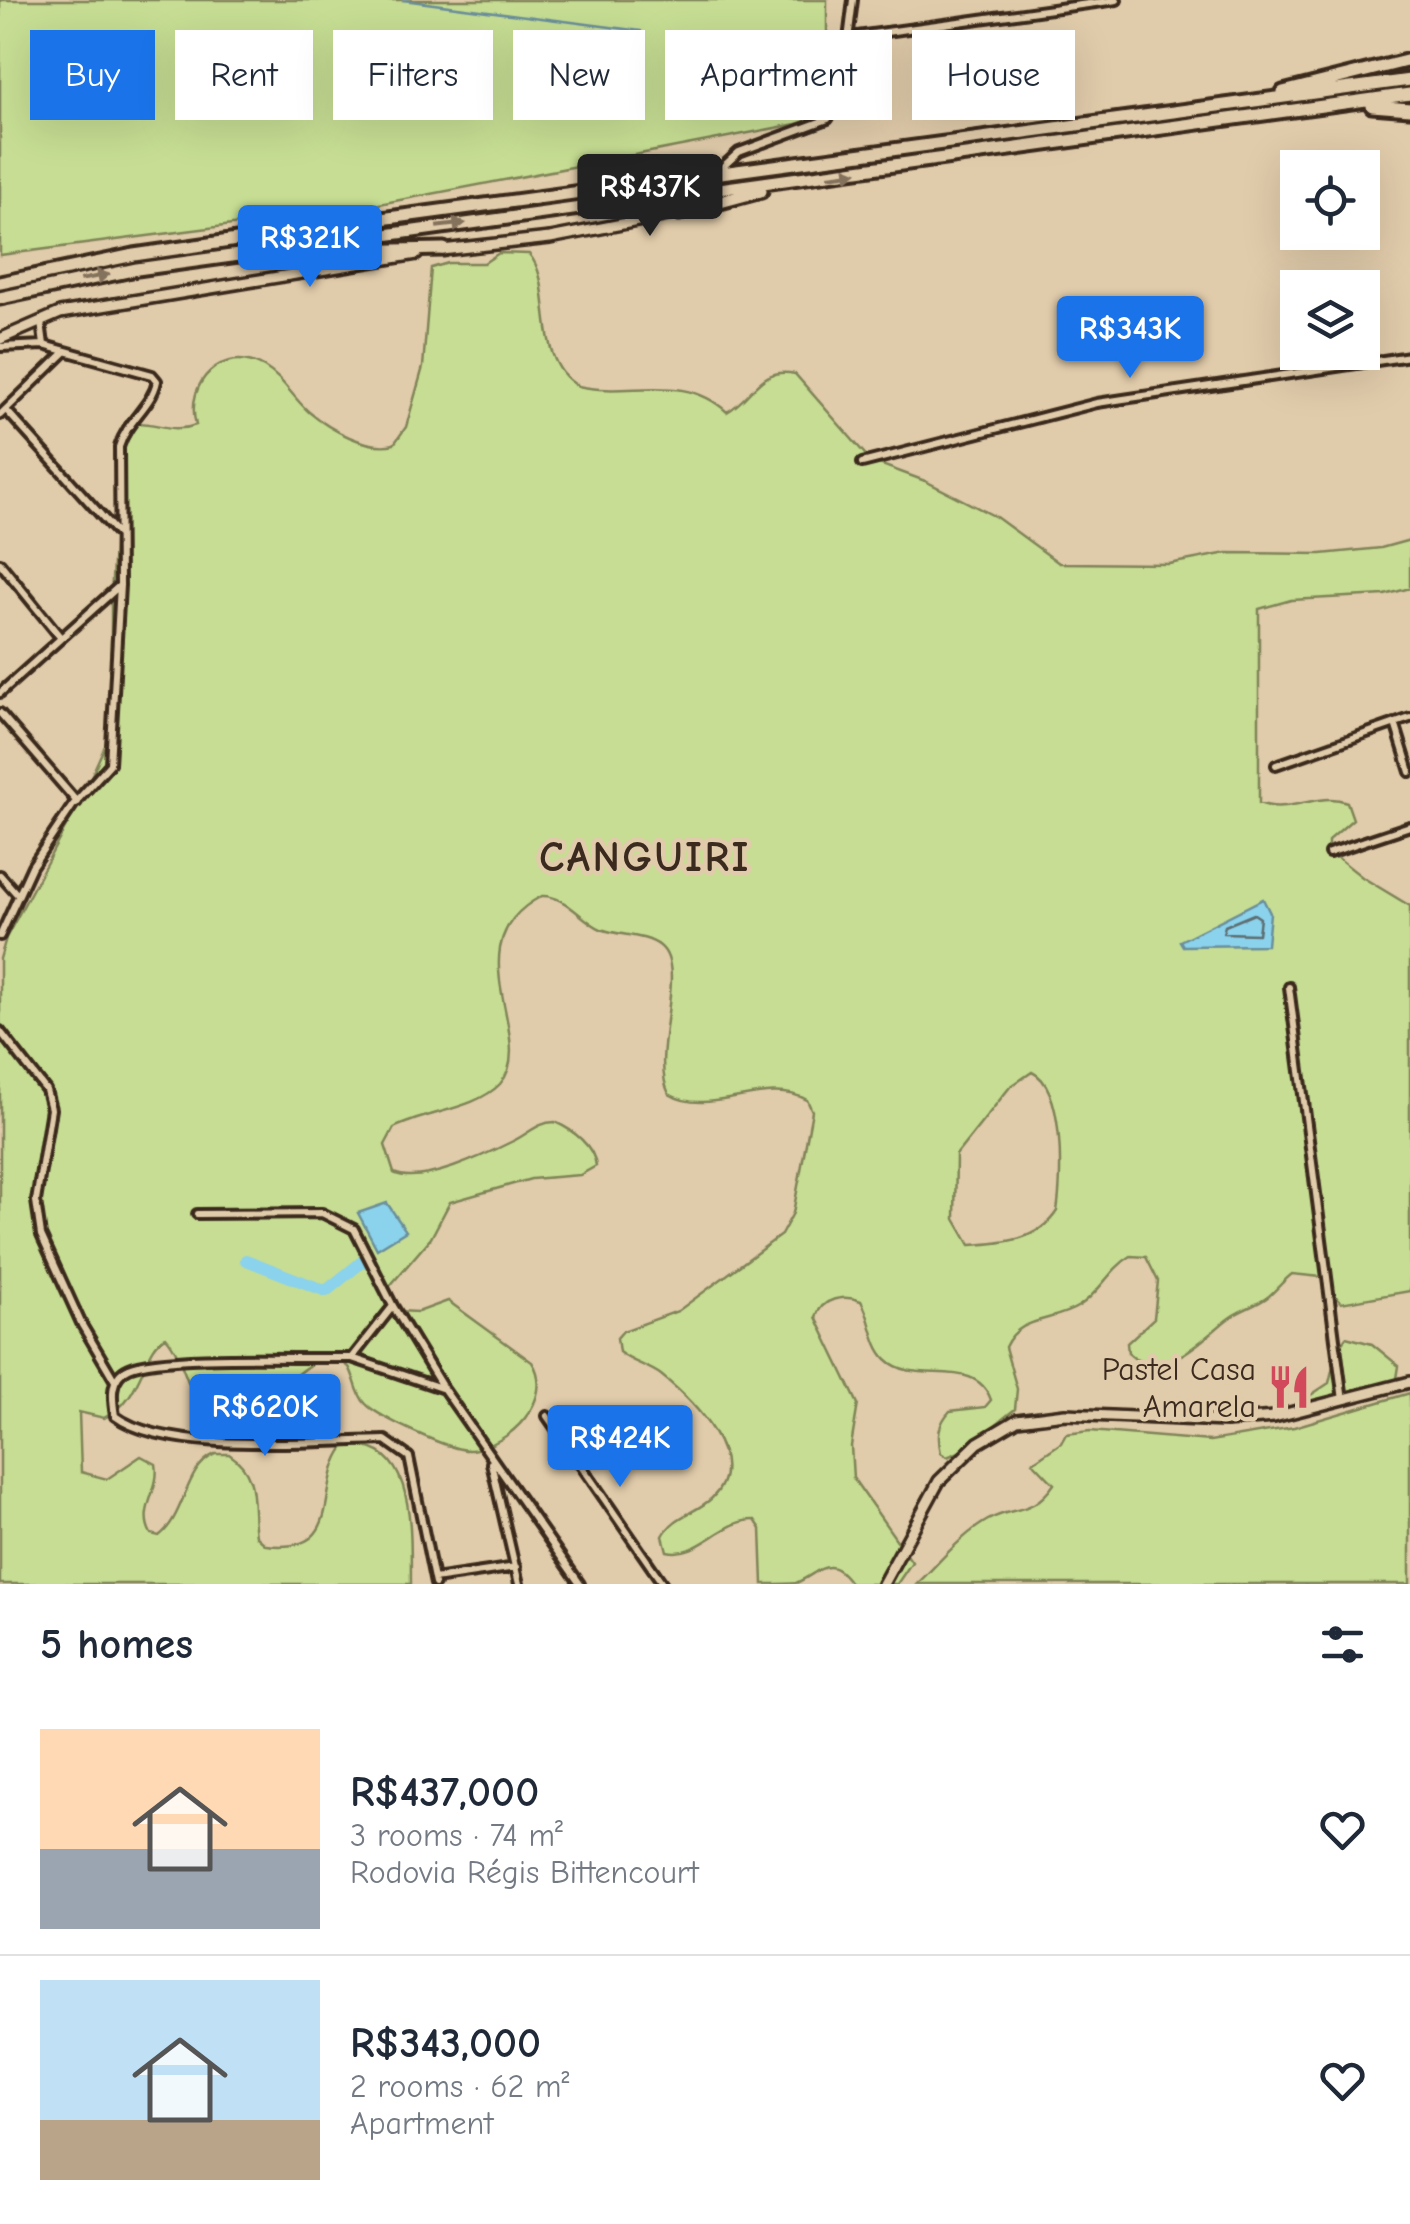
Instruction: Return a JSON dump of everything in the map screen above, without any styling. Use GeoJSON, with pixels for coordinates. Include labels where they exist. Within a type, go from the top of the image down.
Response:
{"type":"FeatureCollection","features":[{"type":"Feature","properties":{"kind":"highway"},"geometry":{"type":"LineString","coordinates":[[1221,107],[1410,60]]}},
{"type":"Feature","properties":{"kind":"highway"},"geometry":{"type":"LineString","coordinates":[[0,283],[134,255],[1410,80]]}},
{"type":"Feature","properties":{"kind":"highway"},"geometry":{"type":"LineString","coordinates":[[0,298],[137,269],[1410,94]]}},
{"type":"Feature","properties":{"kind":"highway"},"geometry":{"type":"LineString","coordinates":[[1288,111],[1377,105],[1410,109]]}},
{"type":"Feature","properties":{"kind":"highway"},"geometry":{"type":"LineString","coordinates":[[679,214],[794,180]]}},
{"type":"Feature","properties":{"kind":"highway"},"geometry":{"type":"LineString","coordinates":[[244,254],[444,249]]}},
{"type":"Feature","properties":{"kind":"street"},"geometry":{"type":"LineString","coordinates":[[851,30],[853,0]]}},
{"type":"Feature","properties":{"kind":"street"},"geometry":{"type":"LineString","coordinates":[[892,30],[1068,3],[1117,0]]}},
{"type":"Feature","properties":{"kind":"street"},"geometry":{"type":"LineString","coordinates":[[713,175],[739,152],[823,120]]}},
{"type":"Feature","properties":{"kind":"street"},"geometry":{"type":"LineString","coordinates":[[0,338],[60,313],[444,249],[550,238],[679,214]]}},
{"type":"Feature","properties":{"kind":"street"},"geometry":{"type":"LineString","coordinates":[[41,322],[44,345]]}},
{"type":"Feature","properties":{"kind":"street"},"geometry":{"type":"LineString","coordinates":[[0,346],[44,345],[152,375],[158,381],[153,397],[124,431],[119,446],[120,585],[114,746],[98,783],[76,802],[16,893],[0,936]]}},
{"type":"Feature","properties":{"kind":"street"},"geometry":{"type":"LineString","coordinates":[[66,351],[3,412],[118,535]]}},
{"type":"Feature","properties":{"kind":"street"},"geometry":{"type":"LineString","coordinates":[[862,463],[1097,403],[1410,356]]}},
{"type":"Feature","properties":{"kind":"street"},"geometry":{"type":"LineString","coordinates":[[0,563],[61,638]]}},
{"type":"Feature","properties":{"kind":"street"},"geometry":{"type":"LineString","coordinates":[[0,693],[120,585]]}},
{"type":"Feature","properties":{"kind":"street"},"geometry":{"type":"LineString","coordinates":[[0,713],[76,802]]}},
{"type":"Feature","properties":{"kind":"street"},"geometry":{"type":"LineString","coordinates":[[1276,765],[1410,718]]}},
{"type":"Feature","properties":{"kind":"street"},"geometry":{"type":"LineString","coordinates":[[1395,723],[1410,772]]}},
{"type":"Feature","properties":{"kind":"street"},"geometry":{"type":"LineString","coordinates":[[1329,854],[1410,826]]}},
{"type":"Feature","properties":{"kind":"street"},"geometry":{"type":"LineString","coordinates":[[0,875],[16,893]]}},
{"type":"Feature","properties":{"kind":"street"},"geometry":{"type":"LineString","coordinates":[[1290,987],[1343,1400]]}},
{"type":"Feature","properties":{"kind":"street"},"geometry":{"type":"LineString","coordinates":[[0,1031],[46,1090],[51,1109],[36,1201],[41,1235],[82,1325],[115,1381],[115,1416],[128,1426],[188,1440],[385,1440],[408,1458],[435,1581],[516,1567]]}},
{"type":"Feature","properties":{"kind":"street"},"geometry":{"type":"LineString","coordinates":[[197,1214],[322,1213],[354,1229],[393,1306],[444,1388],[580,1584]]}},
{"type":"Feature","properties":{"kind":"street"},"geometry":{"type":"LineString","coordinates":[[352,1358],[393,1306]]}},
{"type":"Feature","properties":{"kind":"street"},"geometry":{"type":"LineString","coordinates":[[115,1381],[128,1368],[175,1362],[352,1358],[444,1388]]}},
{"type":"Feature","properties":{"kind":"street"},"geometry":{"type":"LineString","coordinates":[[883,1584],[940,1481],[978,1443],[1018,1420],[1064,1414],[1226,1421],[1274,1417],[1410,1382]]}},
{"type":"Feature","properties":{"kind":"street"},"geometry":{"type":"LineString","coordinates":[[546,1416],[663,1584]]}},
{"type":"Feature","properties":{"kind":"street"},"geometry":{"type":"LineString","coordinates":[[490,1457],[519,1584]]}},
{"type":"Feature","properties":{"kind":"green space"},"geometry":{"type":"Polygon","coordinates":[[[0,0],[827,0],[827,30],[665,30],[665,120],[810,120],[348,210],[0,255],[0,0]]]}},
{"type":"Feature","properties":{"kind":"green space"},"geometry":{"type":"Polygon","coordinates":[[[499,253],[529,254],[537,267],[554,358],[578,386],[692,392],[727,412],[773,374],[795,374],[871,461],[925,481],[996,517],[1059,563],[1169,564],[1227,553],[1321,554],[1381,548],[1410,540],[1410,588],[1385,595],[1291,600],[1259,609],[1259,803],[1281,806],[1325,799],[1347,802],[1353,819],[1328,841],[1328,850],[1362,877],[1410,906],[1410,1291],[1341,1303],[1321,1277],[1292,1274],[1264,1299],[1233,1316],[1181,1356],[1154,1364],[1141,1362],[1128,1353],[1127,1343],[1154,1318],[1158,1281],[1146,1257],[1131,1256],[1079,1306],[1028,1324],[1011,1337],[1005,1347],[1017,1389],[1015,1409],[964,1450],[947,1457],[941,1453],[939,1441],[943,1421],[950,1411],[985,1407],[991,1400],[983,1386],[958,1374],[898,1367],[881,1353],[861,1301],[834,1299],[816,1317],[858,1404],[851,1446],[853,1478],[912,1562],[897,1584],[851,1584],[830,1567],[796,1583],[763,1584],[761,1529],[755,1520],[743,1521],[689,1549],[667,1551],[663,1536],[668,1529],[712,1498],[723,1483],[722,1449],[688,1399],[661,1375],[619,1352],[617,1338],[623,1331],[678,1311],[781,1235],[793,1213],[812,1111],[807,1100],[791,1094],[774,1092],[702,1102],[669,1094],[663,1058],[671,973],[668,957],[654,942],[601,929],[558,899],[542,896],[515,916],[502,939],[499,965],[510,1065],[500,1084],[464,1105],[394,1128],[385,1145],[394,1173],[406,1176],[454,1167],[538,1126],[555,1122],[569,1129],[591,1152],[596,1166],[580,1175],[531,1179],[450,1202],[431,1238],[389,1287],[389,1298],[399,1311],[418,1312],[448,1301],[532,1362],[538,1376],[538,1391],[525,1418],[486,1447],[462,1449],[399,1425],[372,1409],[360,1395],[349,1367],[334,1360],[307,1367],[258,1410],[226,1420],[212,1416],[202,1407],[166,1337],[158,1342],[135,1387],[117,1410],[104,1418],[79,1412],[81,1472],[107,1479],[141,1456],[156,1464],[147,1525],[151,1534],[159,1536],[175,1516],[197,1470],[215,1454],[229,1454],[246,1471],[253,1491],[256,1536],[266,1545],[308,1540],[318,1529],[335,1463],[344,1447],[368,1448],[386,1457],[398,1473],[405,1494],[411,1584],[0,1584],[0,959],[6,938],[81,799],[111,732],[111,596],[120,442],[134,423],[180,428],[196,425],[194,409],[201,382],[210,371],[234,360],[264,367],[309,412],[338,431],[373,444],[394,444],[406,427],[423,367],[431,268],[448,263],[484,263],[499,253]],[[1032,1072],[1010,1087],[956,1155],[955,1219],[970,1245],[1030,1234],[1057,1211],[1059,1136],[1051,1096],[1043,1081],[1032,1072]]]}},
{"type":"Feature","properties":{"kind":"green space"},"geometry":{"type":"Polygon","coordinates":[[[1346,1337],[1372,1344],[1399,1366],[1396,1385],[1410,1388],[1285,1412],[1329,1383],[1337,1349],[1346,1337]]]}},
{"type":"Feature","properties":{"kind":"green space"},"geometry":{"type":"Polygon","coordinates":[[[1410,1393],[1410,1584],[917,1584],[978,1526],[1031,1505],[1046,1494],[1054,1484],[1033,1462],[1061,1443],[1066,1434],[1090,1431],[1210,1441],[1294,1427],[1410,1393]]]}},
{"type":"Feature","properties":{"kind":"water"},"geometry":{"type":"Polygon","coordinates":[[[1263,899],[1270,913],[1267,945],[1183,946],[1180,941],[1263,899]]]}},
{"type":"Feature","properties":{"kind":"water"},"geometry":{"type":"Polygon","coordinates":[[[387,1203],[406,1231],[377,1249],[358,1213],[387,1203]]]}},
{"type":"Feature","properties":{"kind":"waterway"},"geometry":{"type":"LineString","coordinates":[[403,0],[633,30]]}},
{"type":"Feature","properties":{"kind":"waterway"},"geometry":{"type":"LineString","coordinates":[[246,1260],[326,1291],[363,1261]]}},
{"type":"Feature","properties":{"kind":"place","name":"Pastel Casa Amarela"},"geometry":{"type":"Point","coordinates":[1289,1387]}},
{"type":"Feature","properties":{"kind":"district","name":"CANGUIRI"},"geometry":{"type":"Point","coordinates":[645,857]}}]}
